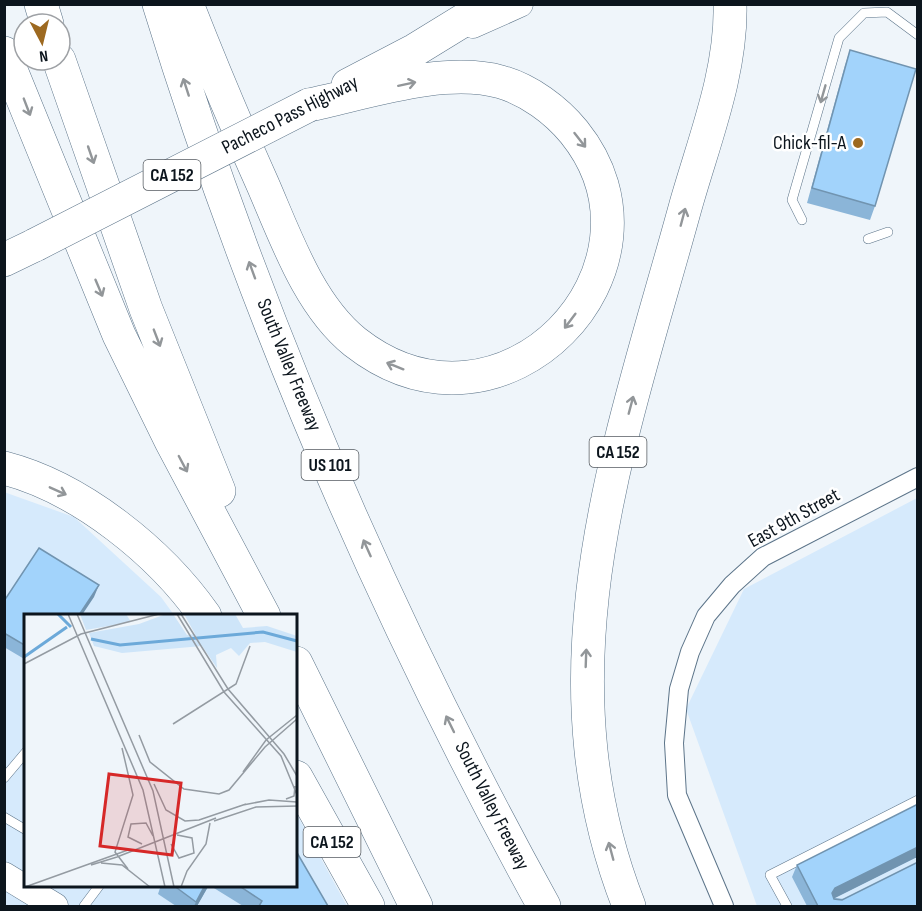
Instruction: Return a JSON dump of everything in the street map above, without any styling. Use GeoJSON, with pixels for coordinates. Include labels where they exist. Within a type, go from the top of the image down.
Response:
{"type":"FeatureCollection","features":[{"type":"Feature","properties":{"kind":"highway","name":"South Valley Freeway"},"geometry":{"type":"LineString","coordinates":[[159,4],[195,114],[265,306],[342,493],[426,677],[544,906]]}},
{"type":"Feature","properties":{"kind":"highway"},"geometry":{"type":"LineString","coordinates":[[187,4],[233,119],[313,291],[330,318],[355,342],[385,362],[415,374],[445,378],[481,376],[515,366],[542,350],[569,325],[590,293],[604,255],[606,216],[600,181],[587,148],[564,120],[536,98],[502,82],[465,77],[425,80],[309,105]]}},
{"type":"Feature","properties":{"kind":"highway","name":"CA 152"},"geometry":{"type":"LineString","coordinates":[[415,50],[490,4]]}},
{"type":"Feature","properties":{"kind":"highway","name":"CA 152"},"geometry":{"type":"LineString","coordinates":[[629,906],[608,842],[588,729],[586,683],[592,585],[609,486],[719,84],[730,4]]}},
{"type":"Feature","properties":{"kind":"highway","name":"Pacheco Pass Highway"},"geometry":{"type":"LineString","coordinates":[[4,261],[20,248],[415,50]]}},
{"type":"Feature","properties":{"kind":"highway"},"geometry":{"type":"LineString","coordinates":[[4,53],[119,334],[171,441],[263,614]]}},
{"type":"Feature","properties":{"kind":"highway"},"geometry":{"type":"LineString","coordinates":[[62,72],[150,320],[221,496],[274,614]]}},
{"type":"Feature","properties":{"kind":"highway"},"geometry":{"type":"LineString","coordinates":[[4,468],[74,497],[107,518],[145,549],[191,596],[204,614]]}},
{"type":"Feature","properties":{"kind":"highway"},"geometry":{"type":"LineString","coordinates":[[297,665],[349,775]]}},
{"type":"Feature","properties":{"kind":"highway"},"geometry":{"type":"LineString","coordinates":[[297,677],[416,906]]}},
{"type":"Feature","properties":{"kind":"highway","name":"CA 152"},"geometry":{"type":"LineString","coordinates":[[297,779],[369,906]]}},
{"type":"Feature","properties":{"kind":"main road"},"geometry":{"type":"LineString","coordinates":[[415,50],[519,4]]}},
{"type":"Feature","properties":{"kind":"main road"},"geometry":{"type":"LineString","coordinates":[[4,875],[55,906]]}},
{"type":"Feature","properties":{"kind":"street","name":"East 9th Street"},"geometry":{"type":"LineString","coordinates":[[724,906],[677,795],[674,743],[679,689],[690,652],[706,616],[732,585],[763,557],[918,477]]}},
{"type":"Feature","properties":{"kind":"lane"},"geometry":{"type":"LineString","coordinates":[[802,220],[792,200],[839,38],[864,13],[887,12],[918,35]]}},
{"type":"Feature","properties":{"kind":"lane"},"geometry":{"type":"LineString","coordinates":[[868,239],[888,232]]}},
{"type":"Feature","properties":{"kind":"lane"},"geometry":{"type":"LineString","coordinates":[[4,777],[24,754]]}},
{"type":"Feature","properties":{"kind":"lane"},"geometry":{"type":"LineString","coordinates":[[786,906],[770,875],[918,800]]}},
{"type":"Feature","properties":{"kind":"lane"},"geometry":{"type":"LineString","coordinates":[[4,817],[24,829]]}},
{"type":"Feature","properties":{"kind":"lane"},"geometry":{"type":"LineString","coordinates":[[84,906],[98,887]]}},
{"type":"Feature","properties":{"kind":"shaded area"},"geometry":{"type":"Polygon","coordinates":[[[4,492],[74,517],[161,597],[173,614],[24,614],[24,887],[297,887],[297,815],[347,906],[5,906],[4,492]]]}},
{"type":"Feature","properties":{"kind":"shaded area"},"geometry":{"type":"Polygon","coordinates":[[[917,498],[917,906],[757,906],[686,709],[744,589],[917,498]]]}},
{"type":"Feature","properties":{"kind":"building","name":"Chick-fil-A"},"geometry":{"type":"Polygon","coordinates":[[[850,50],[916,69],[875,206],[812,188],[850,50]]]}},
{"type":"Feature","properties":{"kind":"building"},"geometry":{"type":"Polygon","coordinates":[[[39,548],[99,585],[80,614],[24,614],[24,645],[4,633],[4,601],[39,548]]]}},
{"type":"Feature","properties":{"kind":"building"},"geometry":{"type":"Polygon","coordinates":[[[918,804],[918,847],[835,888],[832,893],[834,899],[842,900],[918,862],[918,906],[818,906],[797,865],[918,804]]]}},
{"type":"Feature","properties":{"kind":"building"},"geometry":{"type":"Polygon","coordinates":[[[297,853],[328,906],[259,906],[262,901],[241,887],[297,887],[297,853]]]}},
{"type":"Feature","properties":{"kind":"building"},"geometry":{"type":"Polygon","coordinates":[[[176,887],[204,887],[196,902],[176,887]]]}},
{"type":"Feature","properties":{"kind":"place","name":"Chick-fil-A"},"geometry":{"type":"Point","coordinates":[858,143]}}]}
